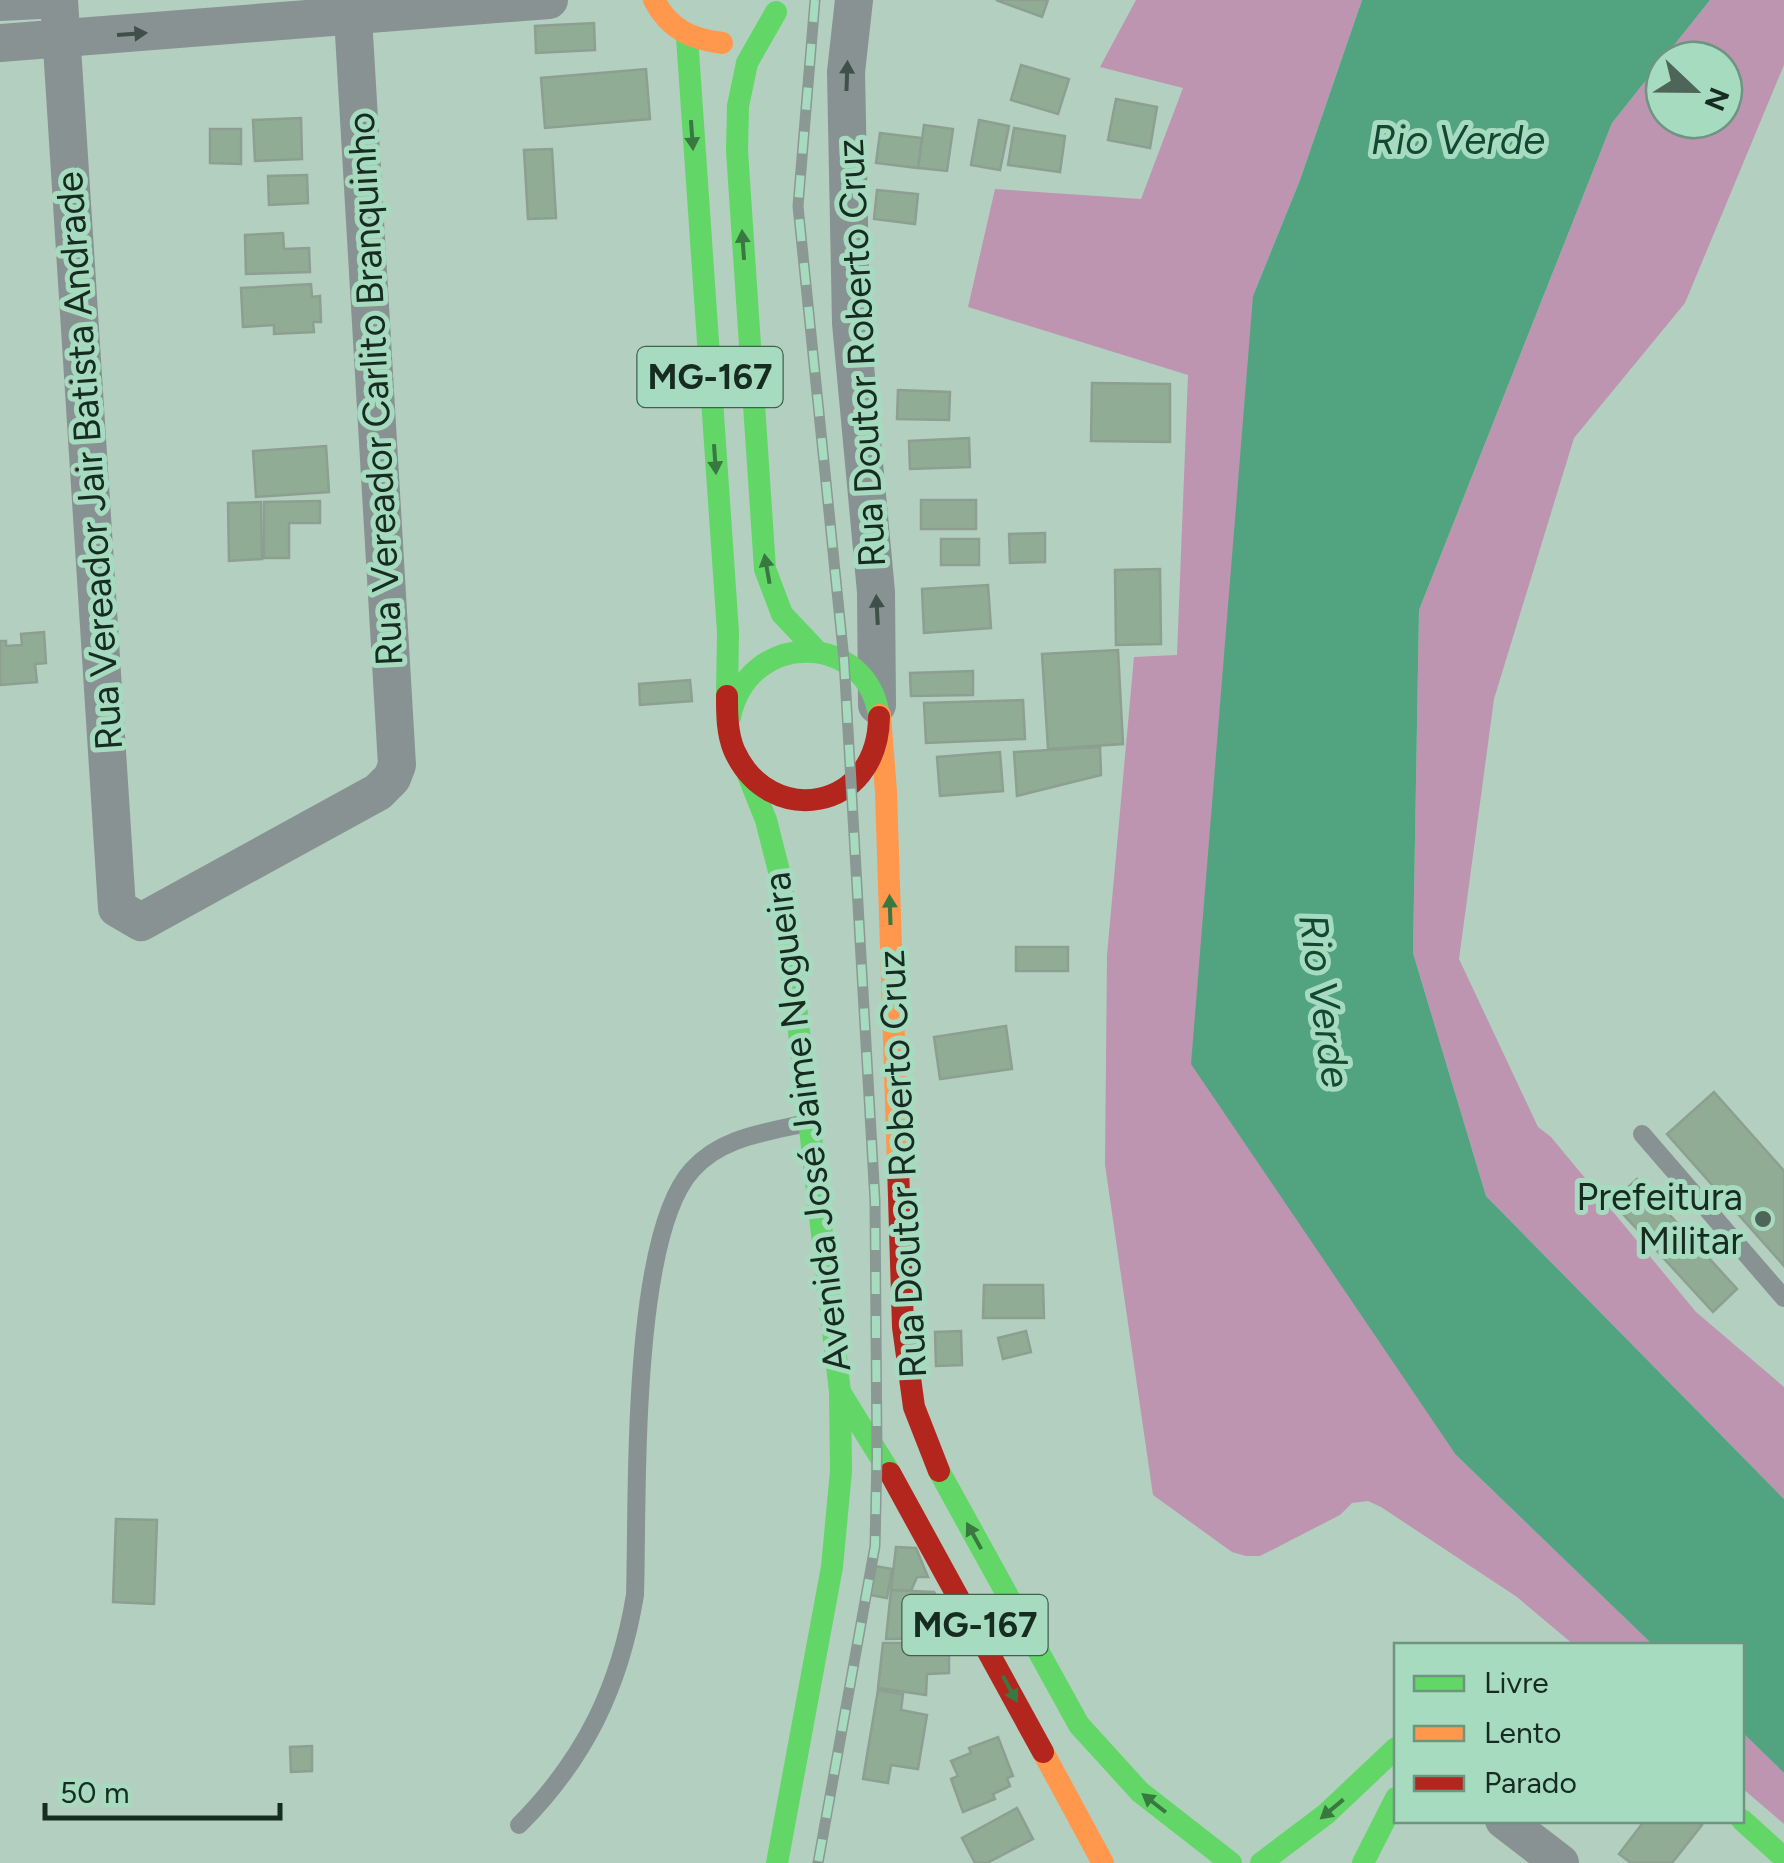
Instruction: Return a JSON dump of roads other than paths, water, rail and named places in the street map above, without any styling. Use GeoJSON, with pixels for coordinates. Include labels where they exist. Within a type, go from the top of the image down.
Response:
{"type":"FeatureCollection","features":[{"type":"Feature","properties":{"kind":"main road"},"geometry":{"type":"LineString","coordinates":[[667,19],[720,43],[752,34],[779,6]]}},
{"type":"Feature","properties":{"kind":"main road","name":"MG-167"},"geometry":{"type":"LineString","coordinates":[[779,6],[748,63],[738,106],[737,151],[766,569],[782,614],[816,650],[844,660],[868,684],[878,711]]}},
{"type":"Feature","properties":{"kind":"main road","name":"Avenida José Jaime Nogueira"},"geometry":{"type":"LineString","coordinates":[[667,19],[728,632],[733,748],[766,820],[782,883],[840,1392],[911,1508],[1103,1863]]}},
{"type":"Feature","properties":{"kind":"main road"},"geometry":{"type":"LineString","coordinates":[[730,718],[738,688],[758,665],[785,652],[816,650]]}},
{"type":"Feature","properties":{"kind":"main road"},"geometry":{"type":"LineString","coordinates":[[748,775],[770,793],[797,801],[826,798],[851,785],[868,766],[879,742],[878,711]]}},
{"type":"Feature","properties":{"kind":"main road","name":"Rua Doutor Roberto Cruz"},"geometry":{"type":"LineString","coordinates":[[878,711],[889,888],[903,1328],[914,1407],[940,1473],[1078,1726],[1140,1792],[1231,1863]]}},
{"type":"Feature","properties":{"kind":"main road"},"geometry":{"type":"LineString","coordinates":[[776,1863],[832,1567],[841,1470],[840,1392]]}},
{"type":"Feature","properties":{"kind":"main road"},"geometry":{"type":"LineString","coordinates":[[1261,1863],[1326,1814],[1394,1750]]}},
{"type":"Feature","properties":{"kind":"main road"},"geometry":{"type":"LineString","coordinates":[[1363,1863],[1394,1802]]}},
{"type":"Feature","properties":{"kind":"main road"},"geometry":{"type":"LineString","coordinates":[[1744,1822],[1784,1858]]}},
{"type":"Feature","properties":{"kind":"main road","name":"Avenida José Jaime Nogueira"},"geometry":{"type":"LineString","coordinates":[[1085,1828],[1116,1863]]}},
{"type":"Feature","properties":{"kind":"street"},"geometry":{"type":"LineString","coordinates":[[0,2],[40,0]]}},
{"type":"Feature","properties":{"kind":"street","name":"Rua Vereador Jair Batista Andrade"},"geometry":{"type":"LineString","coordinates":[[59,0],[117,908],[129,917]]}},
{"type":"Feature","properties":{"kind":"street"},"geometry":{"type":"LineString","coordinates":[[0,43],[63,40],[352,8],[548,0]]}},
{"type":"Feature","properties":{"kind":"street"},"geometry":{"type":"LineString","coordinates":[[619,0],[667,19]]}},
{"type":"Feature","properties":{"kind":"street","name":"Rua Doutor Roberto Cruz"},"geometry":{"type":"LineString","coordinates":[[854,0],[846,72],[852,324],[876,592],[878,711]]}},
{"type":"Feature","properties":{"kind":"street","name":"Rua Vereador Carlito Branquinho"},"geometry":{"type":"LineString","coordinates":[[129,917],[141,922],[378,792],[392,778],[396,765],[352,8]]}},
{"type":"Feature","properties":{"kind":"street"},"geometry":{"type":"LineString","coordinates":[[1508,1823],[1560,1863]]}},
{"type":"Feature","properties":{"kind":"lane"},"geometry":{"type":"LineString","coordinates":[[519,1825],[546,1798],[589,1738],[606,1704],[629,1632],[635,1595],[644,1318],[672,1202],[692,1171],[722,1146],[740,1138],[808,1123]]}},
{"type":"Feature","properties":{"kind":"lane"},"geometry":{"type":"LineString","coordinates":[[1642,1134],[1784,1298]]}},
{"type":"Feature","properties":{"kind":"water","name":"Rio Verde"},"geometry":{"type":"Polygon","coordinates":[[[1362,0],[1710,0],[1678,40],[1644,40],[1644,83],[1612,123],[1419,610],[1413,953],[1486,1196],[1784,1499],[1784,1773],[1744,1734],[1744,1643],[1651,1643],[1456,1455],[1191,1064],[1253,296],[1300,180],[1362,0]]]}},
{"type":"Feature","properties":{"kind":"railway"},"geometry":{"type":"LineString","coordinates":[[815,0],[798,206],[844,660],[875,1201],[877,1456],[875,1546],[818,1863]]}},
{"type":"Feature","properties":{"kind":"place","name":"Prefeitura Militar"},"geometry":{"type":"Point","coordinates":[1763,1219]}}]}
